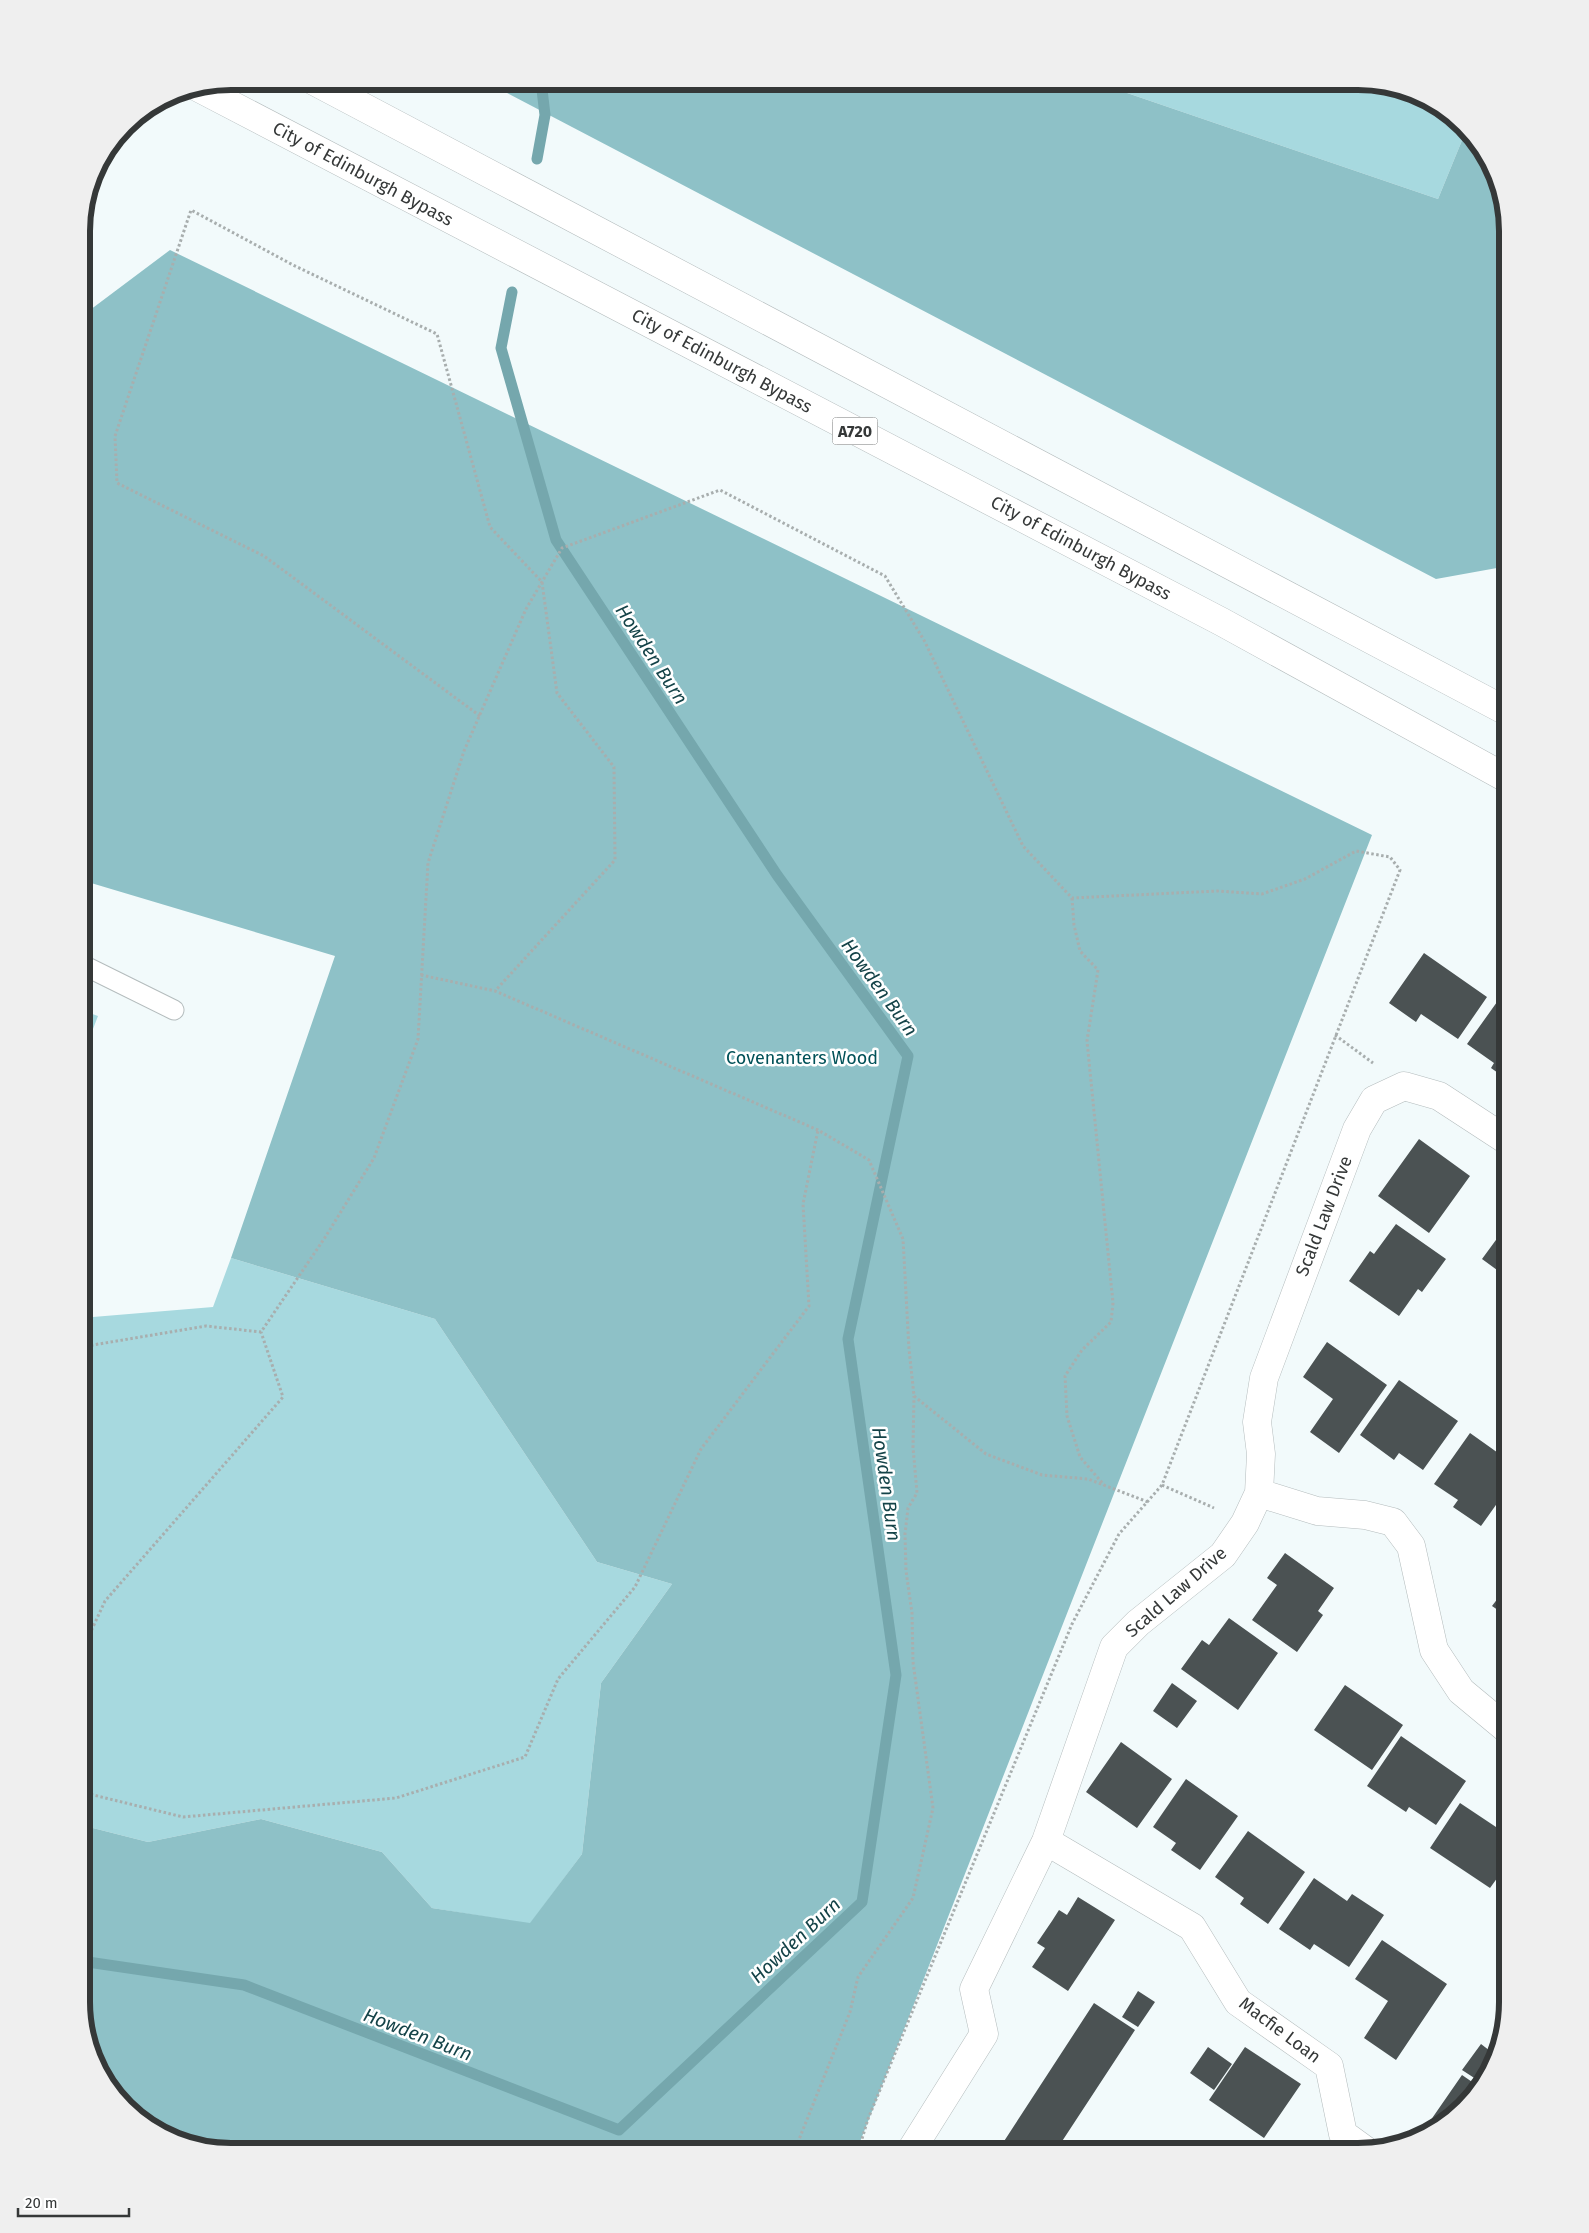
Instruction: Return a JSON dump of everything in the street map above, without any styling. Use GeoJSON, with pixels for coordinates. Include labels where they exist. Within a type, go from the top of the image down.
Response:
{"type":"FeatureCollection","features":[{"type":"Feature","properties":{"kind":"main road"},"geometry":{"type":"LineString","coordinates":[[331,90],[1499,707]]}},
{"type":"Feature","properties":{"kind":"main road","name":"City of Edinburgh Bypass"},"geometry":{"type":"LineString","coordinates":[[207,92],[1222,622],[1499,774]]}},
{"type":"Feature","properties":{"kind":"main road"},"geometry":{"type":"LineString","coordinates":[[1404,1086],[1438,1096],[1499,1135]]}},
{"type":"Feature","properties":{"kind":"main road","name":"Scald Law Drive"},"geometry":{"type":"LineString","coordinates":[[916,2143],[984,2034],[974,1989],[1046,1841],[1114,1647],[1138,1623],[1223,1555],[1245,1523],[1259,1493],[1261,1454],[1257,1422],[1264,1378],[1357,1129],[1374,1100],[1404,1086]]}},
{"type":"Feature","properties":{"kind":"main road"},"geometry":{"type":"LineString","coordinates":[[1259,1493],[1317,1511],[1365,1515],[1393,1522],[1411,1546],[1434,1650],[1461,1691],[1499,1723]]}},
{"type":"Feature","properties":{"kind":"main road","name":"Macfie Loan"},"geometry":{"type":"LineString","coordinates":[[1046,1841],[1192,1927],[1238,2002],[1329,2066],[1343,2134],[1355,2143]]}},
{"type":"Feature","properties":{"kind":"lane"},"geometry":{"type":"LineString","coordinates":[[90,968],[174,1010]]}},
{"type":"Feature","properties":{"kind":"path"},"geometry":{"type":"LineString","coordinates":[[480,716],[264,556],[117,482],[115,436],[191,210],[293,265],[437,334],[466,445],[490,526],[542,582],[558,693],[614,767],[615,860],[496,991]]}},
{"type":"Feature","properties":{"kind":"path"},"geometry":{"type":"LineString","coordinates":[[261,1332],[326,1236],[374,1158],[418,1039],[428,862],[464,751],[526,609],[562,548],[720,490],[885,576],[925,642],[1023,846],[1072,898],[1074,925],[1080,950],[1098,970],[1086,1040],[1113,1302],[1111,1322],[1082,1350],[1065,1376],[1067,1416],[1080,1457],[1104,1486]]}},
{"type":"Feature","properties":{"kind":"path"},"geometry":{"type":"LineString","coordinates":[[861,2143],[868,2119],[1072,1624],[1119,1534],[1162,1485],[1400,870],[1390,857],[1356,851],[1305,879],[1262,894],[1217,891],[1072,898]]}},
{"type":"Feature","properties":{"kind":"path"},"geometry":{"type":"LineString","coordinates":[[421,975],[496,991],[818,1130],[869,1160],[904,1239],[909,1349],[914,1396],[913,1447],[917,1493],[908,1508],[905,1534],[906,1571],[912,1614],[913,1662],[933,1808],[913,1898],[858,1978],[850,2012],[798,2143]]}},
{"type":"Feature","properties":{"kind":"path"},"geometry":{"type":"LineString","coordinates":[[1335,1035],[1404,1086]]}},
{"type":"Feature","properties":{"kind":"path"},"geometry":{"type":"LineString","coordinates":[[90,1794],[183,1818],[396,1798],[525,1757],[558,1679],[635,1587],[701,1449],[809,1306],[803,1204],[818,1130]]}},
{"type":"Feature","properties":{"kind":"path"},"geometry":{"type":"LineString","coordinates":[[90,1345],[206,1326],[261,1332]]}},
{"type":"Feature","properties":{"kind":"path"},"geometry":{"type":"LineString","coordinates":[[90,1633],[105,1600],[283,1397],[261,1332]]}},
{"type":"Feature","properties":{"kind":"path"},"geometry":{"type":"LineString","coordinates":[[914,1396],[986,1454],[1042,1474],[1088,1479],[1148,1502]]}},
{"type":"Feature","properties":{"kind":"path"},"geometry":{"type":"LineString","coordinates":[[1162,1485],[1245,1523]]}},
{"type":"Feature","properties":{"kind":"shaded area"},"geometry":{"type":"Polygon","coordinates":[[[1118,90],[1367,90],[1395,95],[1429,109],[1444,119],[1463,137],[1438,199],[1118,90]]]}},
{"type":"Feature","properties":{"kind":"shaded area"},"geometry":{"type":"Polygon","coordinates":[[[90,1013],[98,1016],[90,1037],[90,1013]]]}},
{"type":"Feature","properties":{"kind":"shaded area"},"geometry":{"type":"Polygon","coordinates":[[[231,1258],[435,1319],[597,1562],[672,1584],[601,1683],[582,1854],[530,1924],[432,1908],[382,1852],[261,1819],[148,1842],[90,1827],[90,1317],[213,1307],[231,1258]]]}},
{"type":"Feature","properties":{"kind":"green space"},"geometry":{"type":"Polygon","coordinates":[[[501,90],[1118,90],[1438,199],[1463,137],[1480,160],[1488,177],[1498,213],[1499,568],[1436,579],[501,90]]]}},
{"type":"Feature","properties":{"kind":"green space","name":"Covenanters Wood"},"geometry":{"type":"Polygon","coordinates":[[[170,250],[1372,835],[860,2143],[222,2143],[186,2136],[153,2119],[131,2102],[119,2088],[101,2056],[91,2020],[90,2002],[90,1827],[148,1842],[261,1819],[382,1852],[432,1908],[530,1923],[582,1854],[601,1683],[672,1584],[597,1562],[435,1319],[231,1258],[335,956],[90,883],[90,310],[170,250]]]}},
{"type":"Feature","properties":{"kind":"building"},"geometry":{"type":"Polygon","coordinates":[[[1424,953],[1487,997],[1458,1039],[1421,1014],[1416,1022],[1389,1003],[1424,953]]]}},
{"type":"Feature","properties":{"kind":"building"},"geometry":{"type":"Polygon","coordinates":[[[1499,999],[1499,1074],[1491,1068],[1494,1063],[1467,1044],[1499,999]]]}},
{"type":"Feature","properties":{"kind":"building"},"geometry":{"type":"Polygon","coordinates":[[[1419,1139],[1470,1176],[1429,1233],[1378,1196],[1419,1139]]]}},
{"type":"Feature","properties":{"kind":"building"},"geometry":{"type":"Polygon","coordinates":[[[1396,1224],[1446,1259],[1422,1292],[1418,1289],[1399,1316],[1349,1281],[1370,1251],[1374,1254],[1396,1224]]]}},
{"type":"Feature","properties":{"kind":"building"},"geometry":{"type":"Polygon","coordinates":[[[1499,1236],[1499,1271],[1482,1259],[1499,1236]]]}},
{"type":"Feature","properties":{"kind":"building"},"geometry":{"type":"Polygon","coordinates":[[[1327,1342],[1387,1385],[1339,1453],[1310,1432],[1333,1399],[1303,1377],[1327,1342]]]}},
{"type":"Feature","properties":{"kind":"building"},"geometry":{"type":"Polygon","coordinates":[[[1399,1380],[1458,1421],[1423,1470],[1399,1453],[1394,1460],[1360,1435],[1399,1380]]]}},
{"type":"Feature","properties":{"kind":"building"},"geometry":{"type":"Polygon","coordinates":[[[1470,1433],[1499,1454],[1499,1501],[1481,1526],[1453,1507],[1458,1500],[1434,1484],[1470,1433]]]}},
{"type":"Feature","properties":{"kind":"building"},"geometry":{"type":"Polygon","coordinates":[[[1285,1553],[1334,1588],[1318,1611],[1323,1615],[1297,1652],[1252,1620],[1277,1585],[1267,1578],[1285,1553]]]}},
{"type":"Feature","properties":{"kind":"building"},"geometry":{"type":"Polygon","coordinates":[[[1499,1597],[1499,1611],[1492,1606],[1499,1597]]]}},
{"type":"Feature","properties":{"kind":"building"},"geometry":{"type":"Polygon","coordinates":[[[1229,1618],[1278,1653],[1238,1710],[1181,1669],[1202,1640],[1209,1645],[1229,1618]]]}},
{"type":"Feature","properties":{"kind":"building"},"geometry":{"type":"Polygon","coordinates":[[[1172,1683],[1197,1701],[1177,1728],[1153,1711],[1172,1683]]]}},
{"type":"Feature","properties":{"kind":"building"},"geometry":{"type":"Polygon","coordinates":[[[1345,1685],[1403,1725],[1372,1770],[1314,1730],[1345,1685]]]}},
{"type":"Feature","properties":{"kind":"building"},"geometry":{"type":"Polygon","coordinates":[[[1401,1736],[1466,1781],[1436,1825],[1409,1807],[1406,1812],[1367,1786],[1401,1736]]]}},
{"type":"Feature","properties":{"kind":"building"},"geometry":{"type":"Polygon","coordinates":[[[1121,1742],[1172,1779],[1137,1828],[1086,1792],[1121,1742]]]}},
{"type":"Feature","properties":{"kind":"building"},"geometry":{"type":"Polygon","coordinates":[[[1186,1779],[1238,1816],[1200,1870],[1171,1850],[1176,1843],[1153,1827],[1186,1779]]]}},
{"type":"Feature","properties":{"kind":"building"},"geometry":{"type":"Polygon","coordinates":[[[1460,1803],[1499,1829],[1499,1876],[1490,1888],[1430,1848],[1460,1803]]]}},
{"type":"Feature","properties":{"kind":"building"},"geometry":{"type":"Polygon","coordinates":[[[1248,1831],[1305,1872],[1268,1924],[1240,1904],[1244,1898],[1215,1877],[1248,1831]]]}},
{"type":"Feature","properties":{"kind":"building"},"geometry":{"type":"Polygon","coordinates":[[[1314,1878],[1347,1901],[1352,1894],[1384,1915],[1349,1967],[1314,1944],[1310,1950],[1279,1929],[1314,1878]]]}},
{"type":"Feature","properties":{"kind":"building"},"geometry":{"type":"Polygon","coordinates":[[[1078,1897],[1115,1920],[1068,1991],[1032,1967],[1045,1948],[1037,1943],[1059,1910],[1067,1915],[1078,1897]]]}},
{"type":"Feature","properties":{"kind":"building"},"geometry":{"type":"Polygon","coordinates":[[[1382,1940],[1447,1984],[1396,2060],[1364,2038],[1388,2001],[1355,1979],[1382,1940]]]}},
{"type":"Feature","properties":{"kind":"building"},"geometry":{"type":"Polygon","coordinates":[[[1138,1991],[1155,2002],[1138,2027],[1122,2017],[1138,1991]]]}},
{"type":"Feature","properties":{"kind":"building"},"geometry":{"type":"Polygon","coordinates":[[[1094,2003],[1135,2030],[1061,2143],[1003,2143],[1094,2003]]]}},
{"type":"Feature","properties":{"kind":"building"},"geometry":{"type":"Polygon","coordinates":[[[1481,2044],[1490,2051],[1476,2079],[1462,2070],[1481,2044]]]}},
{"type":"Feature","properties":{"kind":"building"},"geometry":{"type":"Polygon","coordinates":[[[1208,2047],[1232,2064],[1214,2090],[1190,2073],[1208,2047]]]}},
{"type":"Feature","properties":{"kind":"building"},"geometry":{"type":"Polygon","coordinates":[[[1245,2047],[1301,2084],[1264,2138],[1209,2100],[1245,2047]]]}},
{"type":"Feature","properties":{"kind":"building"},"geometry":{"type":"Polygon","coordinates":[[[1462,2075],[1473,2083],[1458,2102],[1428,2125],[1462,2075]]]}},
{"type":"Feature","properties":{"kind":"waterway","name":"Howden Burn"},"geometry":{"type":"LineString","coordinates":[[537,159],[545,115],[542,90]]}},
{"type":"Feature","properties":{"kind":"waterway","name":"Howden Burn"},"geometry":{"type":"LineString","coordinates":[[90,1962],[244,1985],[619,2130],[862,1902],[896,1675],[848,1339],[908,1056],[777,875],[556,540],[501,348],[512,292]]}}]}
